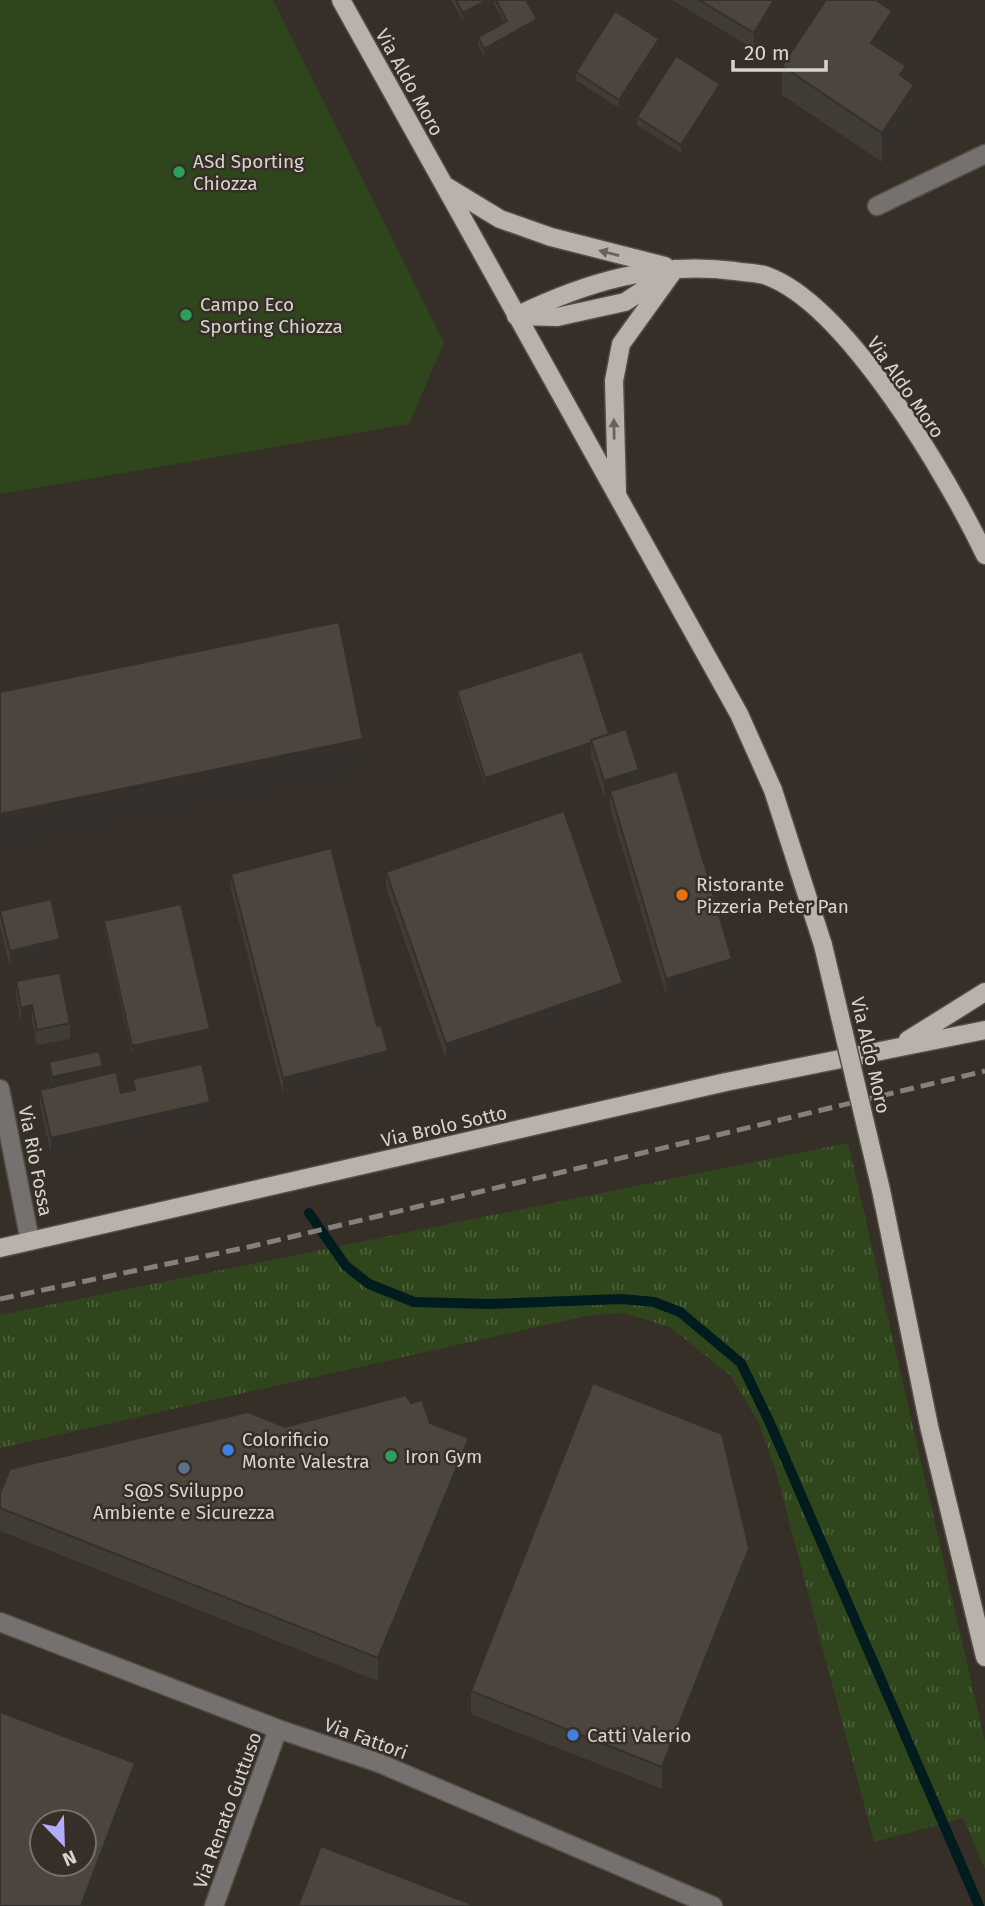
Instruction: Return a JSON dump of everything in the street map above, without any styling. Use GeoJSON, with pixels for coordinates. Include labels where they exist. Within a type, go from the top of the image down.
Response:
{"type":"FeatureCollection","features":[{"type":"Feature","properties":{"kind":"main road","name":"Via Aldo Moro"},"geometry":{"type":"LineString","coordinates":[[341,0],[739,714],[773,790],[823,945],[881,1190],[929,1426],[985,1657]]}},
{"type":"Feature","properties":{"kind":"main road","name":"Via Aldo Moro"},"geometry":{"type":"LineString","coordinates":[[443,184],[500,219],[563,240],[676,268]]}},
{"type":"Feature","properties":{"kind":"main road","name":"Via Aldo Moro"},"geometry":{"type":"LineString","coordinates":[[617,497],[614,381],[621,344],[676,268]]}},
{"type":"Feature","properties":{"kind":"main road","name":"Via Aldo Moro"},"geometry":{"type":"LineString","coordinates":[[516,316],[605,279],[676,268],[766,275],[820,310],[872,369],[965,513],[985,555]]}},
{"type":"Feature","properties":{"kind":"main road"},"geometry":{"type":"LineString","coordinates":[[516,316],[557,317],[625,302],[676,268]]}},
{"type":"Feature","properties":{"kind":"main road","name":"Via Brolo Sotto"},"geometry":{"type":"LineString","coordinates":[[898,1046],[985,992]]}},
{"type":"Feature","properties":{"kind":"main road","name":"Via Brolo Sotto"},"geometry":{"type":"LineString","coordinates":[[0,1248],[726,1082],[985,1030]]}},
{"type":"Feature","properties":{"kind":"street"},"geometry":{"type":"LineString","coordinates":[[877,206],[985,154]]}},
{"type":"Feature","properties":{"kind":"street","name":"Via Rio Fossa"},"geometry":{"type":"LineString","coordinates":[[0,1089],[30,1241]]}},
{"type":"Feature","properties":{"kind":"street","name":"Via Fattori"},"geometry":{"type":"LineString","coordinates":[[0,1622],[278,1729],[380,1763],[713,1906]]}},
{"type":"Feature","properties":{"kind":"street","name":"Via Renato Guttuso"},"geometry":{"type":"LineString","coordinates":[[214,1906],[278,1729]]}},
{"type":"Feature","properties":{"kind":"green space","name":"ASd Sporting Chiozza"},"geometry":{"type":"Polygon","coordinates":[[[0,0],[273,0],[444,343],[409,424],[0,494],[0,0]]]}},
{"type":"Feature","properties":{"kind":"green space"},"geometry":{"type":"Polygon","coordinates":[[[848,1143],[985,1742],[985,1869],[963,1818],[874,1842],[775,1468],[758,1421],[730,1375],[670,1327],[624,1313],[590,1315],[0,1448],[0,1315],[848,1143]]]}},
{"type":"Feature","properties":{"kind":"building"},"geometry":{"type":"Polygon","coordinates":[[[456,0],[487,0],[463,13],[456,0]]]}},
{"type":"Feature","properties":{"kind":"building"},"geometry":{"type":"Polygon","coordinates":[[[496,0],[526,0],[537,19],[484,49],[478,37],[507,21],[496,0]]]}},
{"type":"Feature","properties":{"kind":"building"},"geometry":{"type":"Polygon","coordinates":[[[699,0],[774,0],[754,33],[699,0]]]}},
{"type":"Feature","properties":{"kind":"building"},"geometry":{"type":"Polygon","coordinates":[[[826,0],[876,0],[892,11],[871,43],[906,66],[900,75],[914,85],[882,133],[782,66],[826,0]]]}},
{"type":"Feature","properties":{"kind":"building"},"geometry":{"type":"Polygon","coordinates":[[[615,11],[659,39],[619,100],[576,72],[615,11]]]}},
{"type":"Feature","properties":{"kind":"building"},"geometry":{"type":"Polygon","coordinates":[[[676,56],[720,84],[681,145],[637,117],[676,56]]]}},
{"type":"Feature","properties":{"kind":"building"},"geometry":{"type":"Polygon","coordinates":[[[339,622],[363,739],[0,814],[0,692],[339,622]]]}},
{"type":"Feature","properties":{"kind":"building"},"geometry":{"type":"Polygon","coordinates":[[[582,651],[609,734],[591,740],[591,743],[485,778],[457,691],[582,651]]]}},
{"type":"Feature","properties":{"kind":"building"},"geometry":{"type":"Polygon","coordinates":[[[626,729],[639,770],[604,781],[591,740],[626,729]]]}},
{"type":"Feature","properties":{"kind":"building"},"geometry":{"type":"Polygon","coordinates":[[[677,771],[732,959],[666,979],[610,791],[677,771]]]}},
{"type":"Feature","properties":{"kind":"building"},"geometry":{"type":"Polygon","coordinates":[[[564,811],[623,983],[446,1044],[386,872],[564,811]]]}},
{"type":"Feature","properties":{"kind":"building"},"geometry":{"type":"Polygon","coordinates":[[[331,848],[377,1026],[381,1025],[388,1051],[283,1078],[231,874],[331,848]]]}},
{"type":"Feature","properties":{"kind":"building"},"geometry":{"type":"Polygon","coordinates":[[[51,899],[60,939],[10,951],[0,911],[51,899]]]}},
{"type":"Feature","properties":{"kind":"building"},"geometry":{"type":"Polygon","coordinates":[[[181,904],[210,1029],[132,1046],[104,921],[181,904]]]}},
{"type":"Feature","properties":{"kind":"building"},"geometry":{"type":"Polygon","coordinates":[[[60,973],[70,1023],[37,1030],[32,1005],[21,1008],[16,981],[60,973]]]}},
{"type":"Feature","properties":{"kind":"building"},"geometry":{"type":"Polygon","coordinates":[[[99,1051],[103,1066],[52,1077],[49,1062],[99,1051]]]}},
{"type":"Feature","properties":{"kind":"building"},"geometry":{"type":"Polygon","coordinates":[[[202,1064],[210,1102],[51,1138],[40,1090],[116,1072],[121,1093],[135,1090],[133,1079],[202,1064]]]}},
{"type":"Feature","properties":{"kind":"building"},"geometry":{"type":"Polygon","coordinates":[[[593,1383],[722,1434],[749,1548],[662,1767],[471,1691],[593,1383]]]}},
{"type":"Feature","properties":{"kind":"building"},"geometry":{"type":"Polygon","coordinates":[[[406,1395],[411,1403],[422,1400],[430,1423],[469,1438],[378,1658],[0,1508],[0,1493],[10,1469],[248,1412],[285,1427],[406,1395]]]}},
{"type":"Feature","properties":{"kind":"building"},"geometry":{"type":"Polygon","coordinates":[[[0,1712],[135,1763],[98,1861],[98,1808],[28,1808],[28,1878],[92,1878],[81,1906],[0,1906],[0,1712]]]}},
{"type":"Feature","properties":{"kind":"building"},"geometry":{"type":"Polygon","coordinates":[[[321,1846],[476,1906],[298,1906],[321,1846]]]}},
{"type":"Feature","properties":{"kind":"waterway"},"geometry":{"type":"LineString","coordinates":[[309,1213],[346,1266],[369,1284],[414,1302],[490,1304],[622,1299],[654,1302],[680,1312],[741,1363],[769,1421],[979,1906]]}},
{"type":"Feature","properties":{"kind":"railway"},"geometry":{"type":"LineString","coordinates":[[0,1299],[253,1246],[985,1071]]}},
{"type":"Feature","properties":{"kind":"place","name":"ASd Sporting Chiozza"},"geometry":{"type":"Point","coordinates":[179,172]}},
{"type":"Feature","properties":{"kind":"place","name":"Campo Eco Sporting Chiozza"},"geometry":{"type":"Point","coordinates":[186,315]}},
{"type":"Feature","properties":{"kind":"place","name":"Ristorante Pizzeria Peter Pan"},"geometry":{"type":"Point","coordinates":[682,895]}},
{"type":"Feature","properties":{"kind":"place","name":"Colorificio Monte Valestra"},"geometry":{"type":"Point","coordinates":[228,1450]}},
{"type":"Feature","properties":{"kind":"place","name":"Iron Gym"},"geometry":{"type":"Point","coordinates":[391,1456]}},
{"type":"Feature","properties":{"kind":"place","name":"S@S Sviluppo Ambiente e Sicurezza"},"geometry":{"type":"Point","coordinates":[184,1468]}},
{"type":"Feature","properties":{"kind":"place","name":"Catti Valerio"},"geometry":{"type":"Point","coordinates":[573,1735]}}]}
